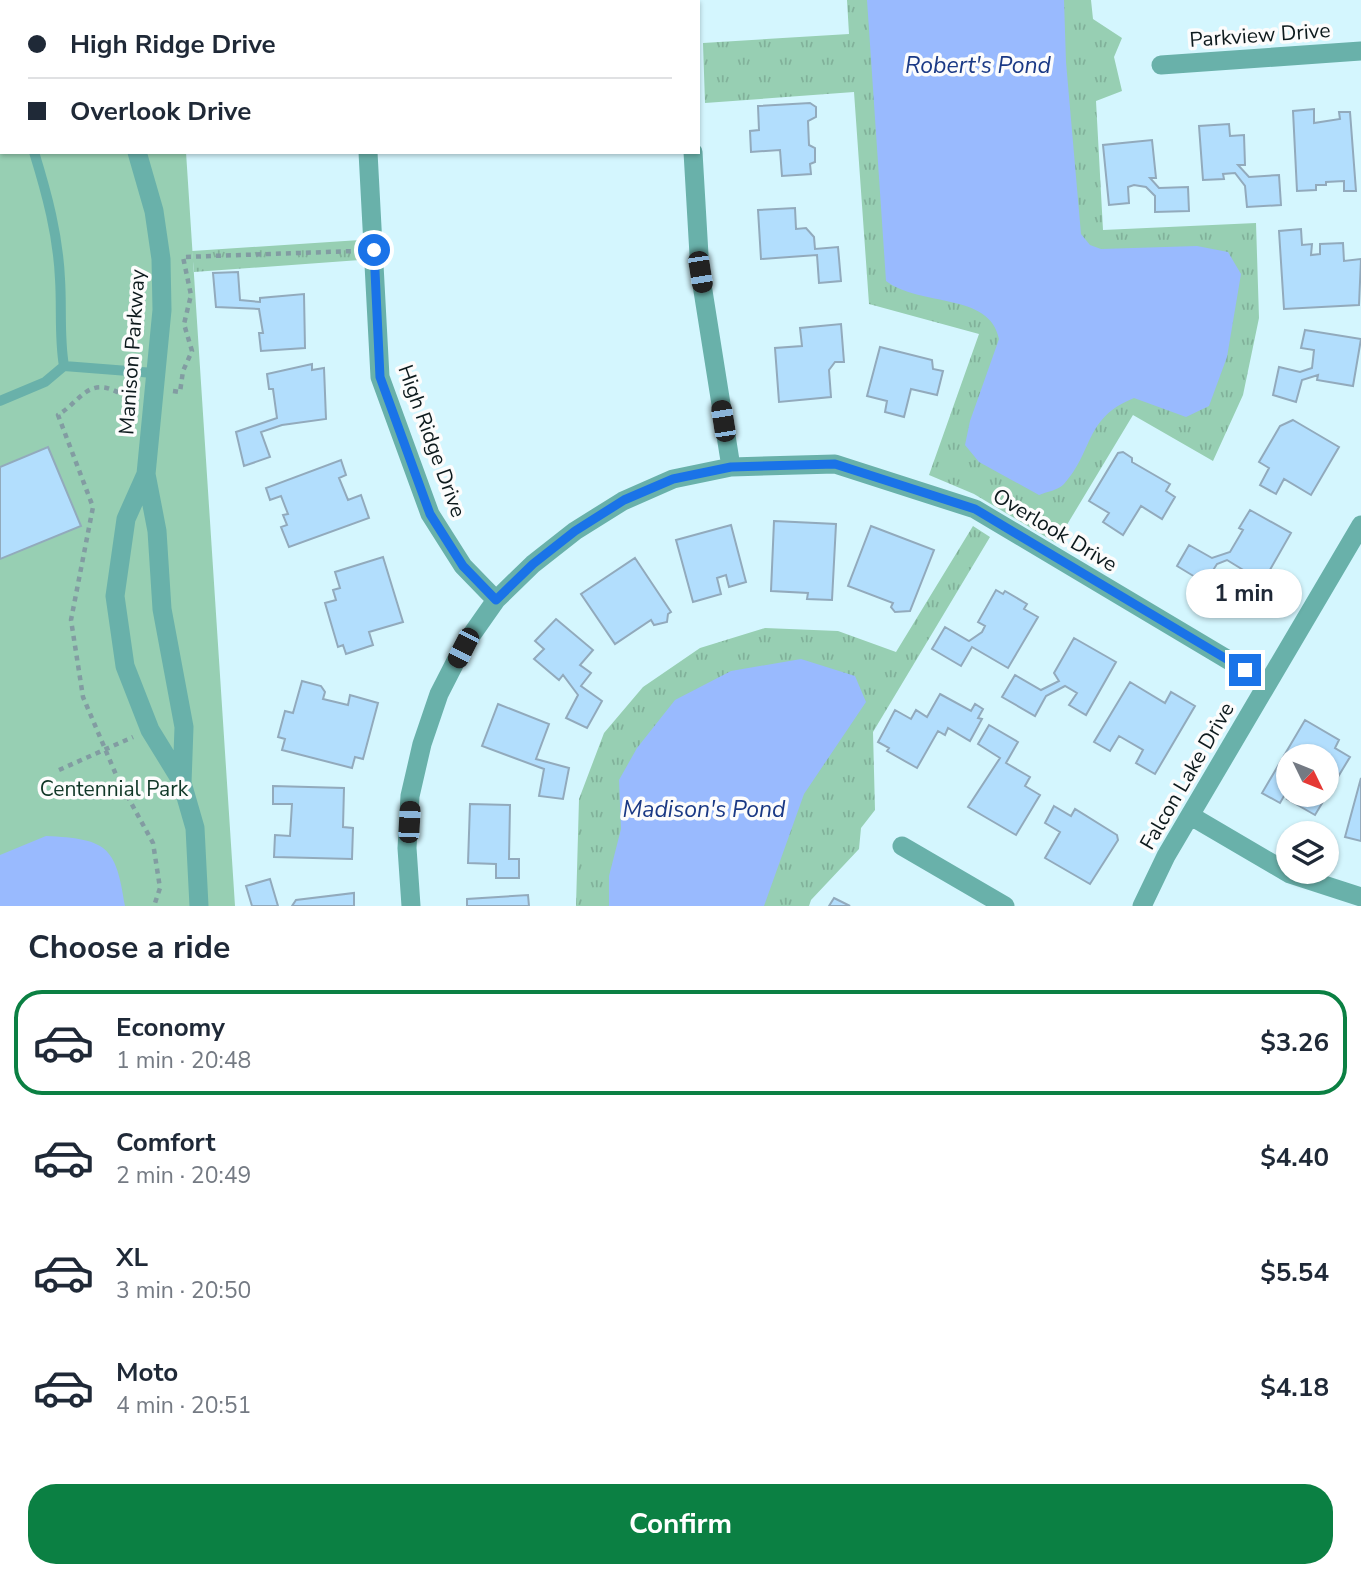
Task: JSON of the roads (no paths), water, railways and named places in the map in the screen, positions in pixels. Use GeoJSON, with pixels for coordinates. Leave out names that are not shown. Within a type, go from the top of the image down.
{"type":"FeatureCollection","features":[{"type":"Feature","properties":{"kind":"street","name":"Parkview Drive"},"geometry":{"type":"LineString","coordinates":[[1161,65],[1361,51]]}},
{"type":"Feature","properties":{"kind":"street","name":"Manison Parkway"},"geometry":{"type":"LineString","coordinates":[[138,154],[154,211],[161,259],[162,310],[146,474],[157,531],[162,609],[184,727],[183,783],[195,828],[199,906]]}},
{"type":"Feature","properties":{"kind":"street","name":"High Ridge Drive"},"geometry":{"type":"LineString","coordinates":[[368,154],[380,377],[430,514],[463,566],[496,600]]}},
{"type":"Feature","properties":{"kind":"street"},"geometry":{"type":"LineString","coordinates":[[693,154],[700,272],[731,467]]}},
{"type":"Feature","properties":{"kind":"street","name":"Overlook Drive"},"geometry":{"type":"LineString","coordinates":[[411,906],[407,848],[410,809],[422,744],[439,694],[463,648],[496,600],[533,564],[575,531],[624,500],[673,479],[731,467],[835,464],[975,509],[1267,683]]}},
{"type":"Feature","properties":{"kind":"street","name":"Manison Parkway"},"geometry":{"type":"LineString","coordinates":[[146,474],[126,519],[116,596],[125,666],[150,730],[183,783]]}},
{"type":"Feature","properties":{"kind":"street","name":"Falcon Lake Drive"},"geometry":{"type":"LineString","coordinates":[[1142,906],[1166,856],[1361,525]]}},
{"type":"Feature","properties":{"kind":"street"},"geometry":{"type":"LineString","coordinates":[[1191,816],[1290,874],[1361,897]]}},
{"type":"Feature","properties":{"kind":"street"},"geometry":{"type":"LineString","coordinates":[[902,846],[1004,906]]}},
{"type":"Feature","properties":{"kind":"lane"},"geometry":{"type":"LineString","coordinates":[[34,154],[53,215],[60,276],[59,340],[64,366]]}},
{"type":"Feature","properties":{"kind":"lane"},"geometry":{"type":"LineString","coordinates":[[64,366],[154,381]]}},
{"type":"Feature","properties":{"kind":"lane"},"geometry":{"type":"LineString","coordinates":[[0,401],[46,382],[64,366]]}},
{"type":"Feature","properties":{"kind":"water","name":"Robert's Pond"},"geometry":{"type":"Polygon","coordinates":[[[867,0],[1064,0],[1066,62],[1081,234],[1090,245],[1101,249],[1197,246],[1228,252],[1241,274],[1227,357],[1209,406],[1186,417],[1134,398],[1118,406],[1098,425],[1074,472],[1064,484],[1039,495],[979,462],[965,445],[970,421],[999,339],[993,324],[982,314],[952,302],[900,289],[886,281],[867,0]]]}},
{"type":"Feature","properties":{"kind":"water","name":"Madison's Pond"},"geometry":{"type":"Polygon","coordinates":[[[801,659],[855,676],[866,702],[804,794],[764,906],[609,906],[609,876],[621,829],[619,780],[637,748],[675,700],[731,671],[801,659]]]}},
{"type":"Feature","properties":{"kind":"water"},"geometry":{"type":"Polygon","coordinates":[[[46,836],[82,840],[105,849],[117,870],[125,906],[0,906],[0,855],[46,836]]]}},
{"type":"Feature","properties":{"kind":"park label","name":"Centennial Park"},"geometry":{"type":"Point","coordinates":[114,789]}}]}
